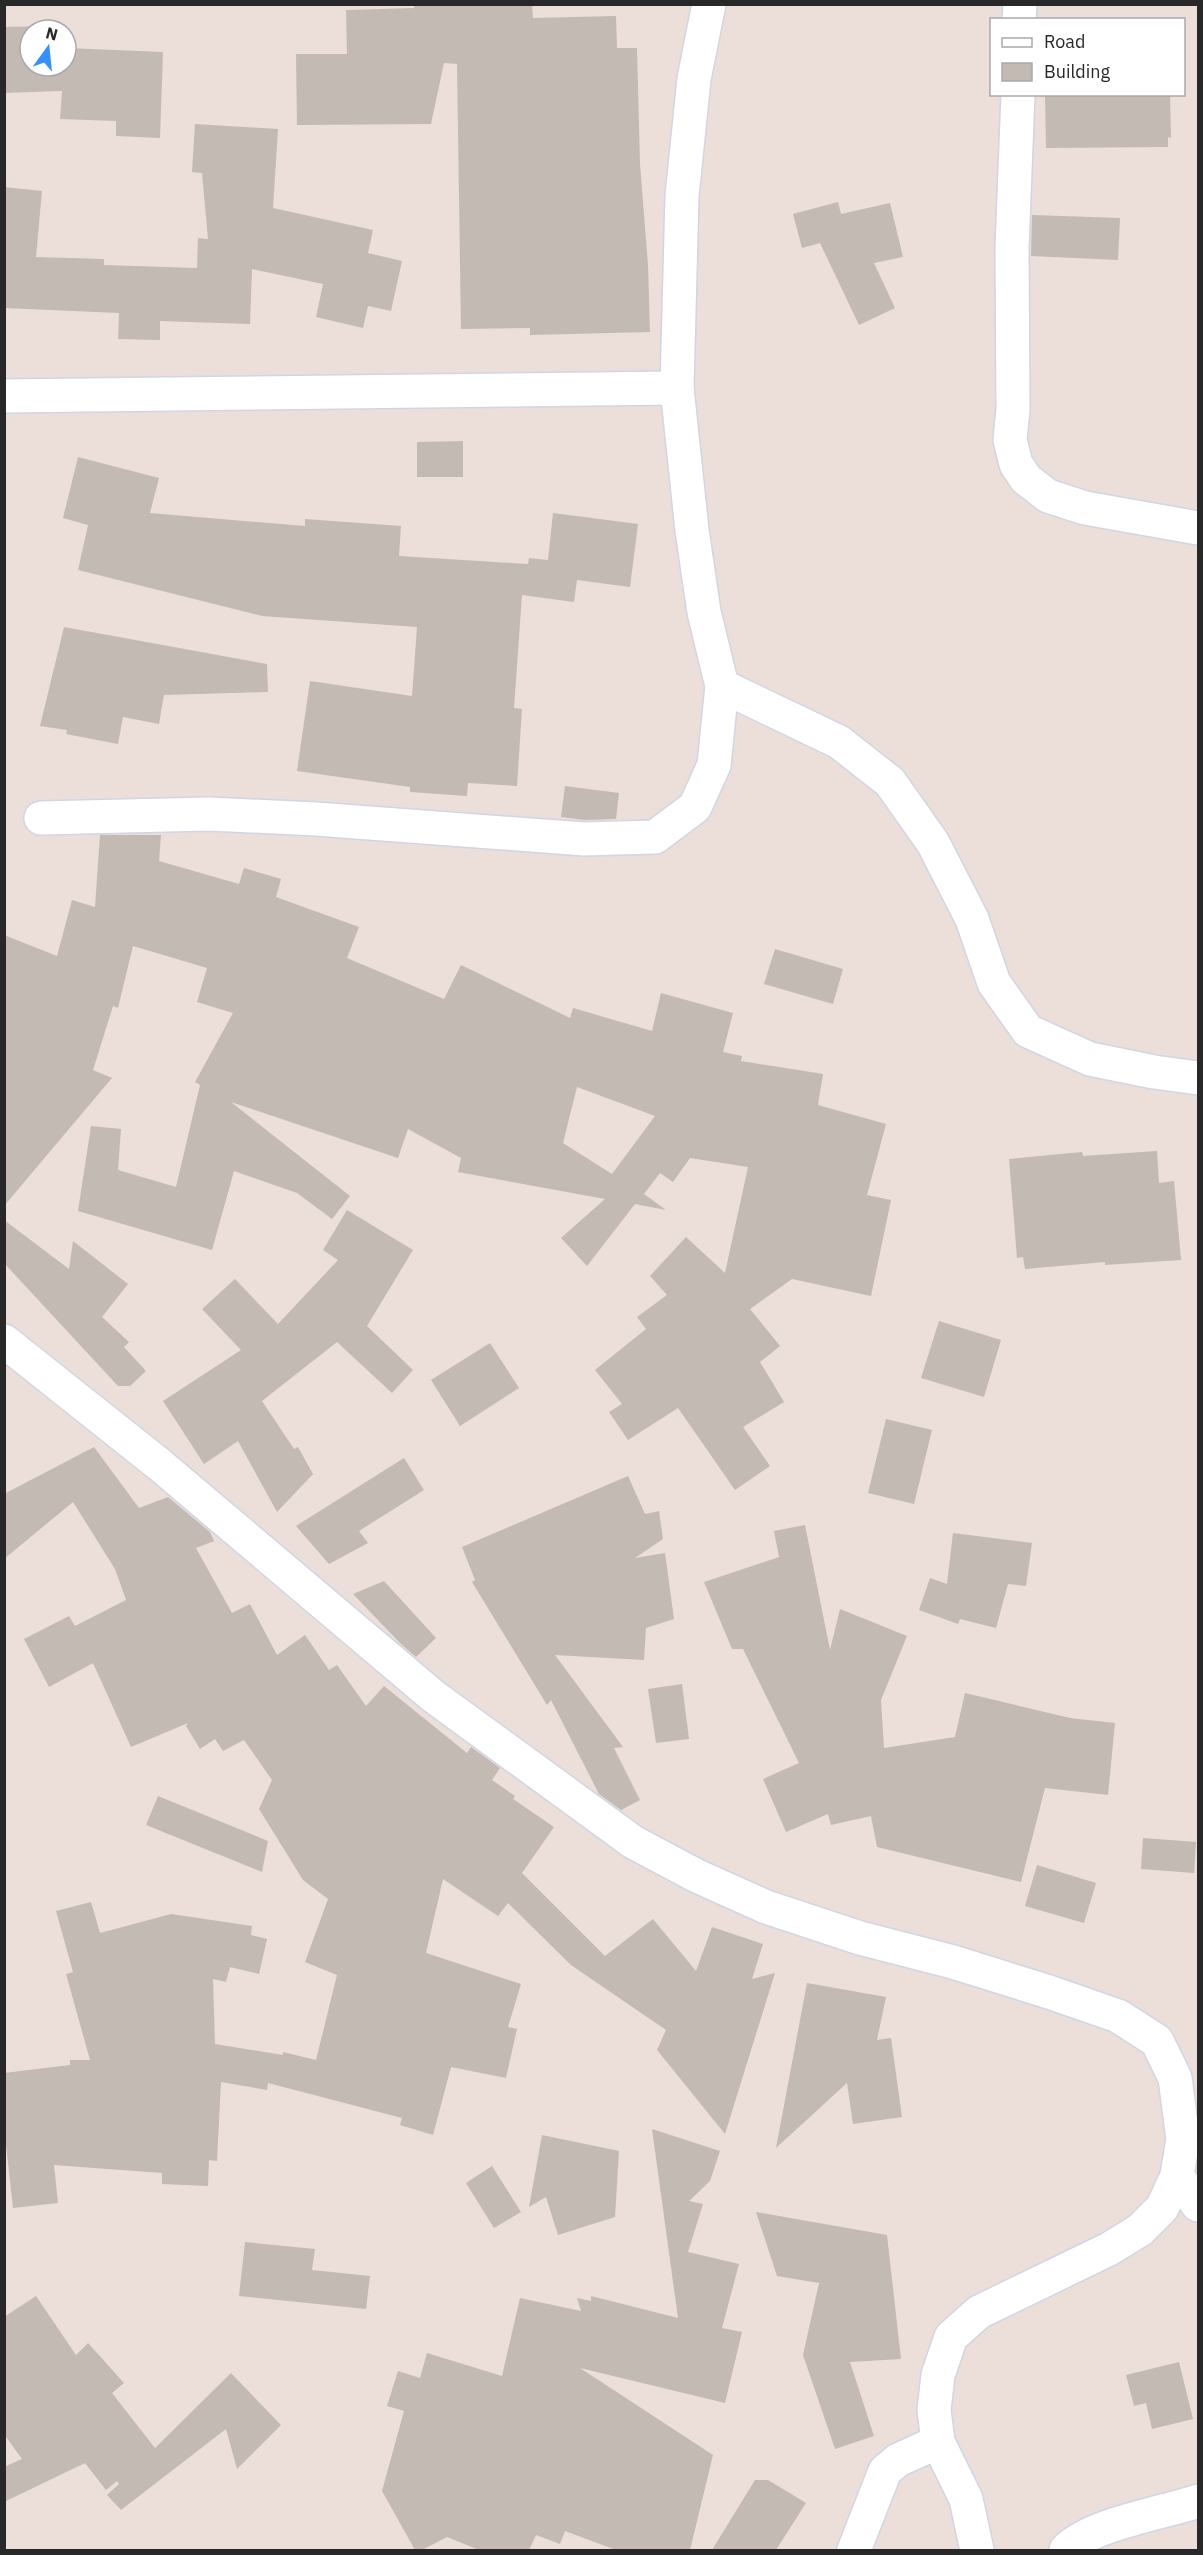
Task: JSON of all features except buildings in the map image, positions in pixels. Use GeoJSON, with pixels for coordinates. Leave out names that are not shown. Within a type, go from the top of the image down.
{"type":"FeatureCollection","features":[{"type":"Feature","properties":{"kind":"street"},"geometry":{"type":"LineString","coordinates":[[41,818],[209,814],[350,821],[584,839],[656,837],[695,807],[714,765],[722,686],[702,600],[677,388],[681,196],[694,79],[709,4]]}},
{"type":"Feature","properties":{"kind":"street"},"geometry":{"type":"LineString","coordinates":[[1018,96],[1011,248],[1013,410],[1010,440],[1016,464],[1026,479],[1048,496],[1085,508],[1198,528]]}},
{"type":"Feature","properties":{"kind":"street"},"geometry":{"type":"LineString","coordinates":[[4,396],[677,388]]}},
{"type":"Feature","properties":{"kind":"street"},"geometry":{"type":"LineString","coordinates":[[722,686],[839,742],[890,782],[933,843],[972,919],[994,983],[1028,1031],[1090,1059],[1198,1078]]}},
{"type":"Feature","properties":{"kind":"street"},"geometry":{"type":"LineString","coordinates":[[4,1341],[160,1466],[433,1696],[633,1842],[697,1876],[766,1907],[860,1938],[953,1962],[1049,1992],[1118,2016],[1157,2041],[1175,2078],[1183,2139],[1177,2176],[1162,2208],[1140,2229],[1109,2248],[979,2312],[951,2337],[938,2375],[934,2410],[938,2442],[966,2499],[977,2550]]}},
{"type":"Feature","properties":{"kind":"street"},"geometry":{"type":"LineString","coordinates":[[1177,2176],[1198,2205]]}},
{"type":"Feature","properties":{"kind":"street"},"geometry":{"type":"LineString","coordinates":[[854,2550],[885,2471],[898,2460],[938,2442]]}},
{"type":"Feature","properties":{"kind":"street"},"geometry":{"type":"LineString","coordinates":[[1066,2550],[1087,2536],[1117,2524],[1198,2501]]}}]}
